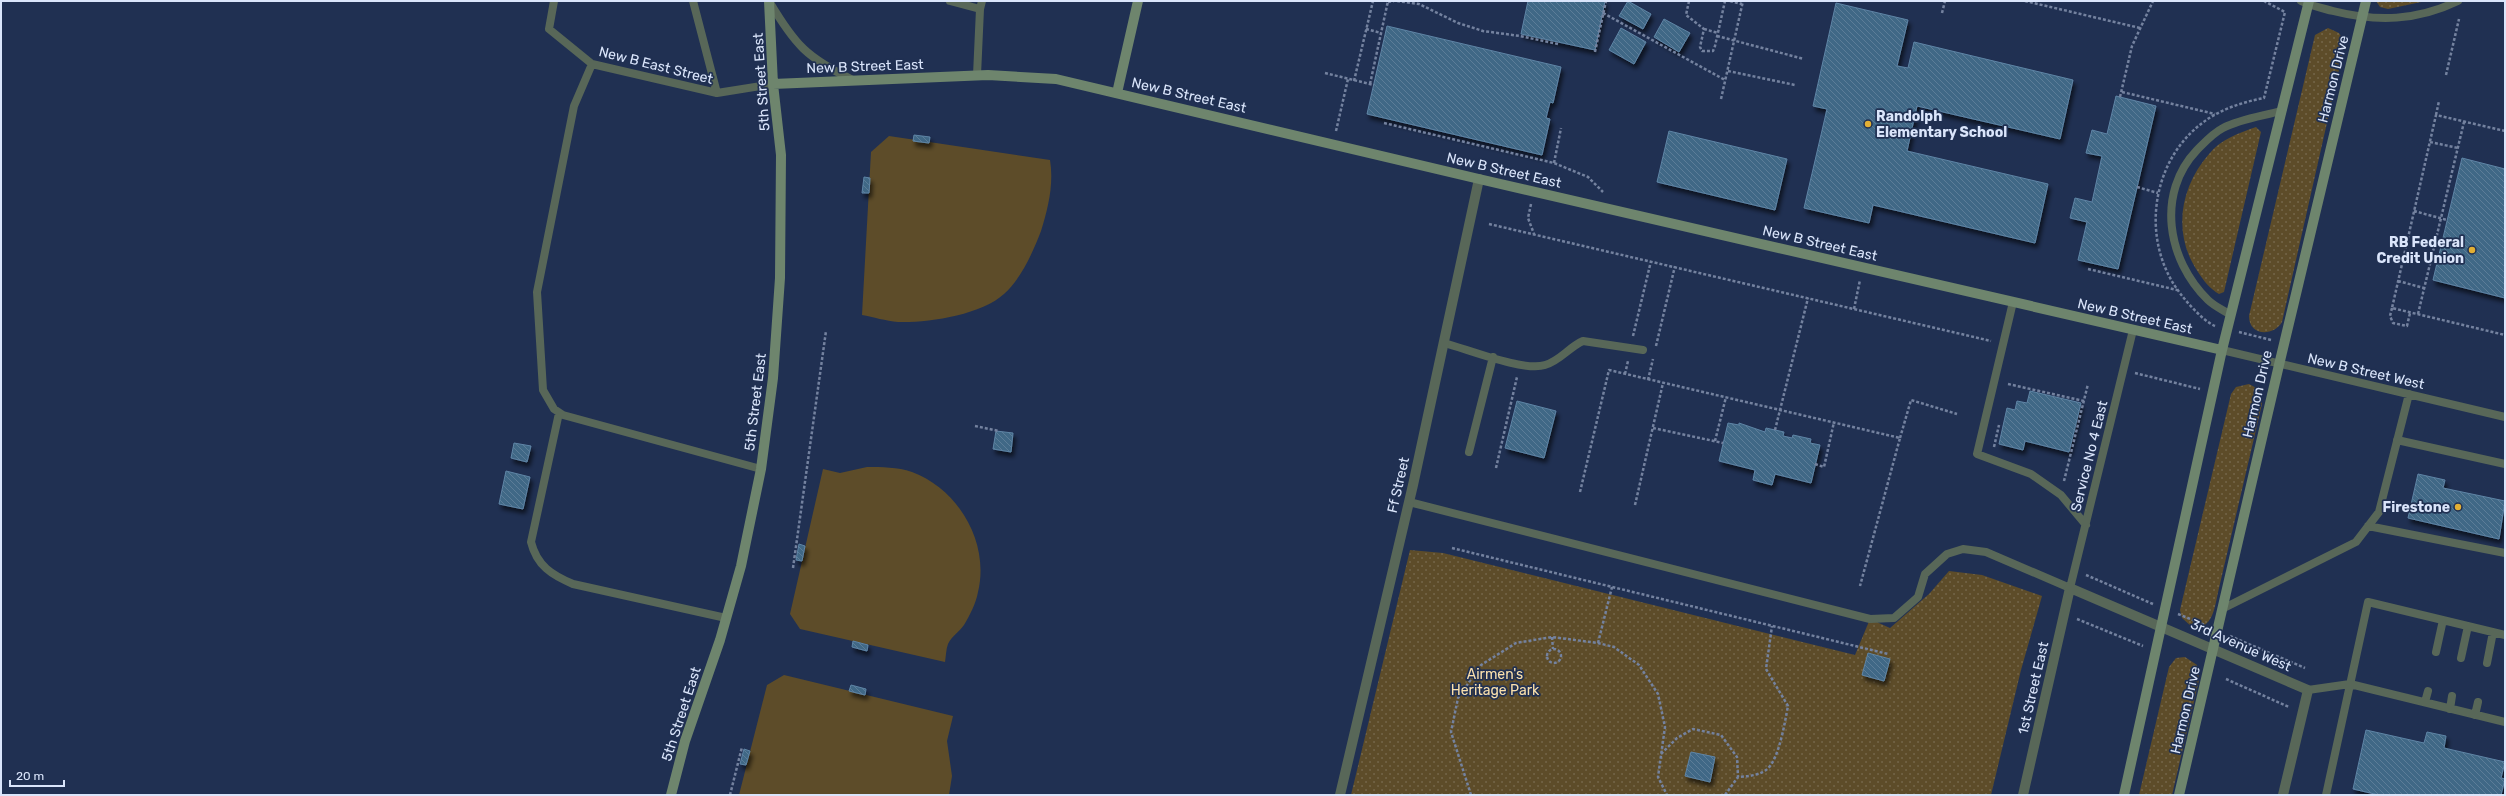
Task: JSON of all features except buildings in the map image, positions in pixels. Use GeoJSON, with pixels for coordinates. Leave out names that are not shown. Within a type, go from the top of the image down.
{"type":"FeatureCollection","features":[{"type":"Feature","properties":{"kind":"street","name":"5th Street East"},"geometry":{"type":"LineString","coordinates":[[671,795],[685,741],[726,618],[741,566],[760,469],[773,378],[780,278],[781,155],[773,84],[769,1]]}},
{"type":"Feature","properties":{"kind":"street"},"geometry":{"type":"LineString","coordinates":[[1117,93],[1138,1]]}},
{"type":"Feature","properties":{"kind":"street","name":"Harmon Drive"},"geometry":{"type":"LineString","coordinates":[[2179,795],[2278,365],[2366,1]]}},
{"type":"Feature","properties":{"kind":"street"},"geometry":{"type":"LineString","coordinates":[[2124,795],[2222,350],[2281,111],[2306,2]]}},
{"type":"Feature","properties":{"kind":"street","name":"New B Street East"},"geometry":{"type":"LineString","coordinates":[[773,84],[977,75],[1056,79],[1534,192],[2222,350]]}},
{"type":"Feature","properties":{"kind":"street","name":"Ff Street"},"geometry":{"type":"LineString","coordinates":[[1340,795],[1409,502],[1479,179]]}},
{"type":"Feature","properties":{"kind":"street","name":"1st Street East"},"geometry":{"type":"LineString","coordinates":[[2023,795],[2070,588]]}},
{"type":"Feature","properties":{"kind":"street","name":"3rd Avenue West"},"geometry":{"type":"LineString","coordinates":[[2070,588],[2308,690]]}},
{"type":"Feature","properties":{"kind":"street"},"geometry":{"type":"LineString","coordinates":[[2284,795],[2308,690]]}},
{"type":"Feature","properties":{"kind":"lane","name":"New B East Street"},"geometry":{"type":"LineString","coordinates":[[554,1],[549,29],[592,64],[717,93],[773,84]]}},
{"type":"Feature","properties":{"kind":"lane"},"geometry":{"type":"LineString","coordinates":[[693,1],[717,93]]}},
{"type":"Feature","properties":{"kind":"lane"},"geometry":{"type":"LineString","coordinates":[[769,1],[785,28],[803,50],[820,64],[853,81]]}},
{"type":"Feature","properties":{"kind":"lane"},"geometry":{"type":"LineString","coordinates":[[950,1],[981,5],[977,75]]}},
{"type":"Feature","properties":{"kind":"lane"},"geometry":{"type":"LineString","coordinates":[[2306,2],[2362,18],[2397,18],[2431,12],[2458,1]]}},
{"type":"Feature","properties":{"kind":"lane"},"geometry":{"type":"LineString","coordinates":[[592,64],[574,106],[537,292],[544,390],[548,401],[559,413],[760,469]]}},
{"type":"Feature","properties":{"kind":"lane"},"geometry":{"type":"LineString","coordinates":[[2231,315],[2208,301],[2187,274],[2178,254],[2172,234],[2170,208],[2176,182],[2189,159],[2223,128],[2281,111]]}},
{"type":"Feature","properties":{"kind":"lane"},"geometry":{"type":"LineString","coordinates":[[2013,302],[1977,454],[2031,474],[2061,495],[2086,525]]}},
{"type":"Feature","properties":{"kind":"lane","name":"Service No 4 East"},"geometry":{"type":"LineString","coordinates":[[2070,588],[2133,330]]}},
{"type":"Feature","properties":{"kind":"lane"},"geometry":{"type":"LineString","coordinates":[[1444,343],[1520,365],[1544,366],[1555,361],[1575,344],[1583,341],[1643,350]]}},
{"type":"Feature","properties":{"kind":"lane","name":"New B Street West"},"geometry":{"type":"LineString","coordinates":[[2222,350],[2278,365],[2505,417]]}},
{"type":"Feature","properties":{"kind":"lane"},"geometry":{"type":"LineString","coordinates":[[1469,452],[1493,357]]}},
{"type":"Feature","properties":{"kind":"lane"},"geometry":{"type":"LineString","coordinates":[[2222,609],[2356,542],[2379,512],[2409,394]]}},
{"type":"Feature","properties":{"kind":"lane"},"geometry":{"type":"LineString","coordinates":[[559,413],[531,542],[534,554],[544,568],[555,576],[573,584],[726,618]]}},
{"type":"Feature","properties":{"kind":"lane"},"geometry":{"type":"LineString","coordinates":[[2397,440],[2505,464]]}},
{"type":"Feature","properties":{"kind":"lane"},"geometry":{"type":"LineString","coordinates":[[1409,502],[1870,619],[1894,618],[1918,597],[1925,574],[1947,554],[1963,549],[1986,552],[2070,588]]}},
{"type":"Feature","properties":{"kind":"lane"},"geometry":{"type":"LineString","coordinates":[[2368,526],[2505,553]]}},
{"type":"Feature","properties":{"kind":"lane"},"geometry":{"type":"LineString","coordinates":[[2326,795],[2368,602],[2505,635]]}},
{"type":"Feature","properties":{"kind":"lane"},"geometry":{"type":"LineString","coordinates":[[2436,652],[2443,620]]}},
{"type":"Feature","properties":{"kind":"lane"},"geometry":{"type":"LineString","coordinates":[[2461,658],[2468,626]]}},
{"type":"Feature","properties":{"kind":"lane"},"geometry":{"type":"LineString","coordinates":[[2487,664],[2493,632]]}},
{"type":"Feature","properties":{"kind":"lane"},"geometry":{"type":"LineString","coordinates":[[2308,690],[2350,684],[2505,722]]}},
{"type":"Feature","properties":{"kind":"lane"},"geometry":{"type":"LineString","coordinates":[[2425,702],[2428,691]]}},
{"type":"Feature","properties":{"kind":"lane"},"geometry":{"type":"LineString","coordinates":[[2450,709],[2452,696]]}},
{"type":"Feature","properties":{"kind":"lane"},"geometry":{"type":"LineString","coordinates":[[2475,715],[2478,702]]}},
{"type":"Feature","properties":{"kind":"path"},"geometry":{"type":"LineString","coordinates":[[1354,80],[1373,1]]}},
{"type":"Feature","properties":{"kind":"path"},"geometry":{"type":"LineString","coordinates":[[1370,84],[1388,2],[1395,1],[1419,4],[1458,23],[1483,31],[1520,36],[1558,44]]}},
{"type":"Feature","properties":{"kind":"path"},"geometry":{"type":"LineString","coordinates":[[1595,52],[1606,1]]}},
{"type":"Feature","properties":{"kind":"path"},"geometry":{"type":"LineString","coordinates":[[1689,1],[1686,15],[1704,29],[1734,40],[1804,59]]}},
{"type":"Feature","properties":{"kind":"path"},"geometry":{"type":"LineString","coordinates":[[1704,29],[1700,47],[1702,50],[1712,51],[1718,34],[1725,1]]}},
{"type":"Feature","properties":{"kind":"path"},"geometry":{"type":"LineString","coordinates":[[1721,99],[1743,3],[1730,1]]}},
{"type":"Feature","properties":{"kind":"path"},"geometry":{"type":"LineString","coordinates":[[1942,13],[1945,1]]}},
{"type":"Feature","properties":{"kind":"path"},"geometry":{"type":"LineString","coordinates":[[2025,1],[2140,28]]}},
{"type":"Feature","properties":{"kind":"path"},"geometry":{"type":"LineString","coordinates":[[2120,97],[2132,46],[2152,1]]}},
{"type":"Feature","properties":{"kind":"path"},"geometry":{"type":"LineString","coordinates":[[2264,1],[2285,12],[2264,98],[2239,104],[2215,114],[2191,133],[2180,146],[2166,168],[2158,193],[2155,217],[2158,242],[2168,274],[2178,290],[2213,326],[2284,343]]}},
{"type":"Feature","properties":{"kind":"path"},"geometry":{"type":"LineString","coordinates":[[1604,13],[1726,80]]}},
{"type":"Feature","properties":{"kind":"path"},"geometry":{"type":"LineString","coordinates":[[2446,74],[2459,19]]}},
{"type":"Feature","properties":{"kind":"path"},"geometry":{"type":"LineString","coordinates":[[1366,29],[1381,33]]}},
{"type":"Feature","properties":{"kind":"path"},"geometry":{"type":"LineString","coordinates":[[1728,71],[1795,85]]}},
{"type":"Feature","properties":{"kind":"path"},"geometry":{"type":"LineString","coordinates":[[1325,73],[1374,85]]}},
{"type":"Feature","properties":{"kind":"path"},"geometry":{"type":"LineString","coordinates":[[1332,144],[1348,79]]}},
{"type":"Feature","properties":{"kind":"path"},"geometry":{"type":"LineString","coordinates":[[2122,92],[2215,114]]}},
{"type":"Feature","properties":{"kind":"path"},"geometry":{"type":"LineString","coordinates":[[2410,312],[2407,326],[2393,323],[2390,316],[2439,101]]}},
{"type":"Feature","properties":{"kind":"path"},"geometry":{"type":"LineString","coordinates":[[2436,115],[2505,131]]}},
{"type":"Feature","properties":{"kind":"path"},"geometry":{"type":"LineString","coordinates":[[2418,314],[2464,122]]}},
{"type":"Feature","properties":{"kind":"path"},"geometry":{"type":"LineString","coordinates":[[1384,123],[1554,163],[1588,177],[1606,194]]}},
{"type":"Feature","properties":{"kind":"path"},"geometry":{"type":"LineString","coordinates":[[1554,163],[1561,128]]}},
{"type":"Feature","properties":{"kind":"path"},"geometry":{"type":"LineString","coordinates":[[2430,142],[2458,148]]}},
{"type":"Feature","properties":{"kind":"path"},"geometry":{"type":"LineString","coordinates":[[2137,187],[2158,193]]}},
{"type":"Feature","properties":{"kind":"path"},"geometry":{"type":"LineString","coordinates":[[1534,192],[1528,218],[1534,234]]}},
{"type":"Feature","properties":{"kind":"path"},"geometry":{"type":"LineString","coordinates":[[2414,211],[2447,220]]}},
{"type":"Feature","properties":{"kind":"path"},"geometry":{"type":"LineString","coordinates":[[1489,224],[1675,266],[2003,344]]}},
{"type":"Feature","properties":{"kind":"path"},"geometry":{"type":"LineString","coordinates":[[1625,374],[1651,261]]}},
{"type":"Feature","properties":{"kind":"path"},"geometry":{"type":"LineString","coordinates":[[1655,349],[1675,266]]}},
{"type":"Feature","properties":{"kind":"path"},"geometry":{"type":"LineString","coordinates":[[1854,309],[1863,268]]}},
{"type":"Feature","properties":{"kind":"path"},"geometry":{"type":"LineString","coordinates":[[2088,269],[2178,290]]}},
{"type":"Feature","properties":{"kind":"path"},"geometry":{"type":"LineString","coordinates":[[2398,281],[2424,288]]}},
{"type":"Feature","properties":{"kind":"path"},"geometry":{"type":"LineString","coordinates":[[1775,430],[1808,298]]}},
{"type":"Feature","properties":{"kind":"path"},"geometry":{"type":"LineString","coordinates":[[2392,308],[2505,335]]}},
{"type":"Feature","properties":{"kind":"path"},"geometry":{"type":"LineString","coordinates":[[793,568],[826,331]]}},
{"type":"Feature","properties":{"kind":"path"},"geometry":{"type":"LineString","coordinates":[[1648,380],[1653,357]]}},
{"type":"Feature","properties":{"kind":"path"},"geometry":{"type":"LineString","coordinates":[[1496,468],[1520,365]]}},
{"type":"Feature","properties":{"kind":"path"},"geometry":{"type":"LineString","coordinates":[[1580,492],[1608,370],[1900,438]]}},
{"type":"Feature","properties":{"kind":"path"},"geometry":{"type":"LineString","coordinates":[[2123,370],[2204,390]]}},
{"type":"Feature","properties":{"kind":"path"},"geometry":{"type":"LineString","coordinates":[[1635,506],[1664,383]]}},
{"type":"Feature","properties":{"kind":"path"},"geometry":{"type":"LineString","coordinates":[[2008,384],[2084,401]]}},
{"type":"Feature","properties":{"kind":"path"},"geometry":{"type":"LineString","coordinates":[[2061,495],[2088,384]]}},
{"type":"Feature","properties":{"kind":"path"},"geometry":{"type":"LineString","coordinates":[[1715,441],[1726,397]]}},
{"type":"Feature","properties":{"kind":"path"},"geometry":{"type":"LineString","coordinates":[[1860,586],[1911,400],[1957,414]]}},
{"type":"Feature","properties":{"kind":"path"},"geometry":{"type":"LineString","coordinates":[[1815,464],[1824,467],[1834,422]]}},
{"type":"Feature","properties":{"kind":"path"},"geometry":{"type":"LineString","coordinates":[[975,426],[999,431]]}},
{"type":"Feature","properties":{"kind":"path"},"geometry":{"type":"LineString","coordinates":[[1653,428],[1723,443]]}},
{"type":"Feature","properties":{"kind":"path"},"geometry":{"type":"LineString","coordinates":[[1452,548],[1888,654]]}},
{"type":"Feature","properties":{"kind":"path"},"geometry":{"type":"LineString","coordinates":[[2074,571],[2305,668]]}},
{"type":"Feature","properties":{"kind":"path"},"geometry":{"type":"LineString","coordinates":[[1598,643],[1612,587]]}},
{"type":"Feature","properties":{"kind":"path"},"geometry":{"type":"LineString","coordinates":[[2065,611],[2079,619],[2145,647]]}},
{"type":"Feature","properties":{"kind":"path"},"geometry":{"type":"LineString","coordinates":[[1738,777],[1753,776],[1767,770],[1778,749],[1788,706],[1766,669],[1772,626]]}},
{"type":"Feature","properties":{"kind":"path"},"geometry":{"type":"LineString","coordinates":[[1552,637],[1552,649],[1547,656],[1550,662],[1555,663],[1559,660],[1560,655],[1558,651],[1552,649]]}},
{"type":"Feature","properties":{"kind":"path"},"geometry":{"type":"LineString","coordinates":[[1471,795],[1451,732],[1458,698],[1480,666],[1516,643],[1552,637],[1598,643],[1614,647],[1639,665],[1658,694],[1665,727],[1658,777],[1667,795]]}},
{"type":"Feature","properties":{"kind":"path"},"geometry":{"type":"LineString","coordinates":[[2226,679],[2302,713]]}},
{"type":"Feature","properties":{"kind":"path"},"geometry":{"type":"LineString","coordinates":[[1661,754],[1677,738],[1693,729],[1721,735],[1736,757],[1738,777],[1725,795]]}},
{"type":"Feature","properties":{"kind":"path"},"geometry":{"type":"LineString","coordinates":[[730,795],[742,748]]}},
{"type":"Feature","properties":{"kind":"green space"},"geometry":{"type":"Polygon","coordinates":[[[2376,1],[2426,1],[2388,9],[2380,7],[2376,1]]]}},
{"type":"Feature","properties":{"kind":"green space"},"geometry":{"type":"Polygon","coordinates":[[[2328,28],[2339,33],[2345,43],[2282,322],[2278,327],[2268,332],[2257,331],[2250,323],[2249,316],[2315,35],[2328,28]]]}},
{"type":"Feature","properties":{"kind":"green space"},"geometry":{"type":"Polygon","coordinates":[[[2256,127],[2261,132],[2224,292],[2219,294],[2204,281],[2190,257],[2182,227],[2186,196],[2191,181],[2199,167],[2219,144],[2231,137],[2256,127]]]}},
{"type":"Feature","properties":{"kind":"green space"},"geometry":{"type":"Polygon","coordinates":[[[889,136],[1050,160],[1050,196],[1044,223],[1038,239],[1026,265],[1016,281],[1004,294],[994,301],[982,307],[954,316],[924,321],[898,322],[862,315],[871,152],[889,136]]]}},
{"type":"Feature","properties":{"kind":"green space"},"geometry":{"type":"Polygon","coordinates":[[[2249,384],[2260,390],[2262,404],[2216,601],[2209,621],[2205,625],[2192,627],[2182,618],[2180,610],[2231,394],[2236,387],[2249,384]]]}},
{"type":"Feature","properties":{"kind":"green space"},"geometry":{"type":"Polygon","coordinates":[[[867,467],[901,469],[912,472],[929,480],[956,504],[967,520],[975,537],[979,555],[980,573],[978,592],[964,625],[948,644],[945,662],[800,629],[790,614],[823,469],[840,473],[867,467]]]}},
{"type":"Feature","properties":{"kind":"green space","name":"Airmen's Heritage Park"},"geometry":{"type":"Polygon","coordinates":[[[1410,550],[1443,553],[1855,655],[1870,619],[1890,628],[1929,594],[1949,571],[1982,575],[2042,596],[2021,670],[1991,795],[1351,795],[1410,550]]]}},
{"type":"Feature","properties":{"kind":"green space"},"geometry":{"type":"Polygon","coordinates":[[[2185,657],[2197,665],[2199,680],[2172,795],[2139,795],[2169,667],[2176,658],[2185,657]]]}},
{"type":"Feature","properties":{"kind":"green space"},"geometry":{"type":"Polygon","coordinates":[[[784,675],[953,716],[947,741],[952,776],[949,795],[739,795],[767,685],[784,675]]]}},
{"type":"Feature","properties":{"kind":"place","name":"Randolph Elementary School"},"geometry":{"type":"Point","coordinates":[1868,124]}},
{"type":"Feature","properties":{"kind":"place","name":"RB Federal Credit Union"},"geometry":{"type":"Point","coordinates":[2472,250]}},
{"type":"Feature","properties":{"kind":"place","name":"Firestone"},"geometry":{"type":"Point","coordinates":[2458,507]}}]}
